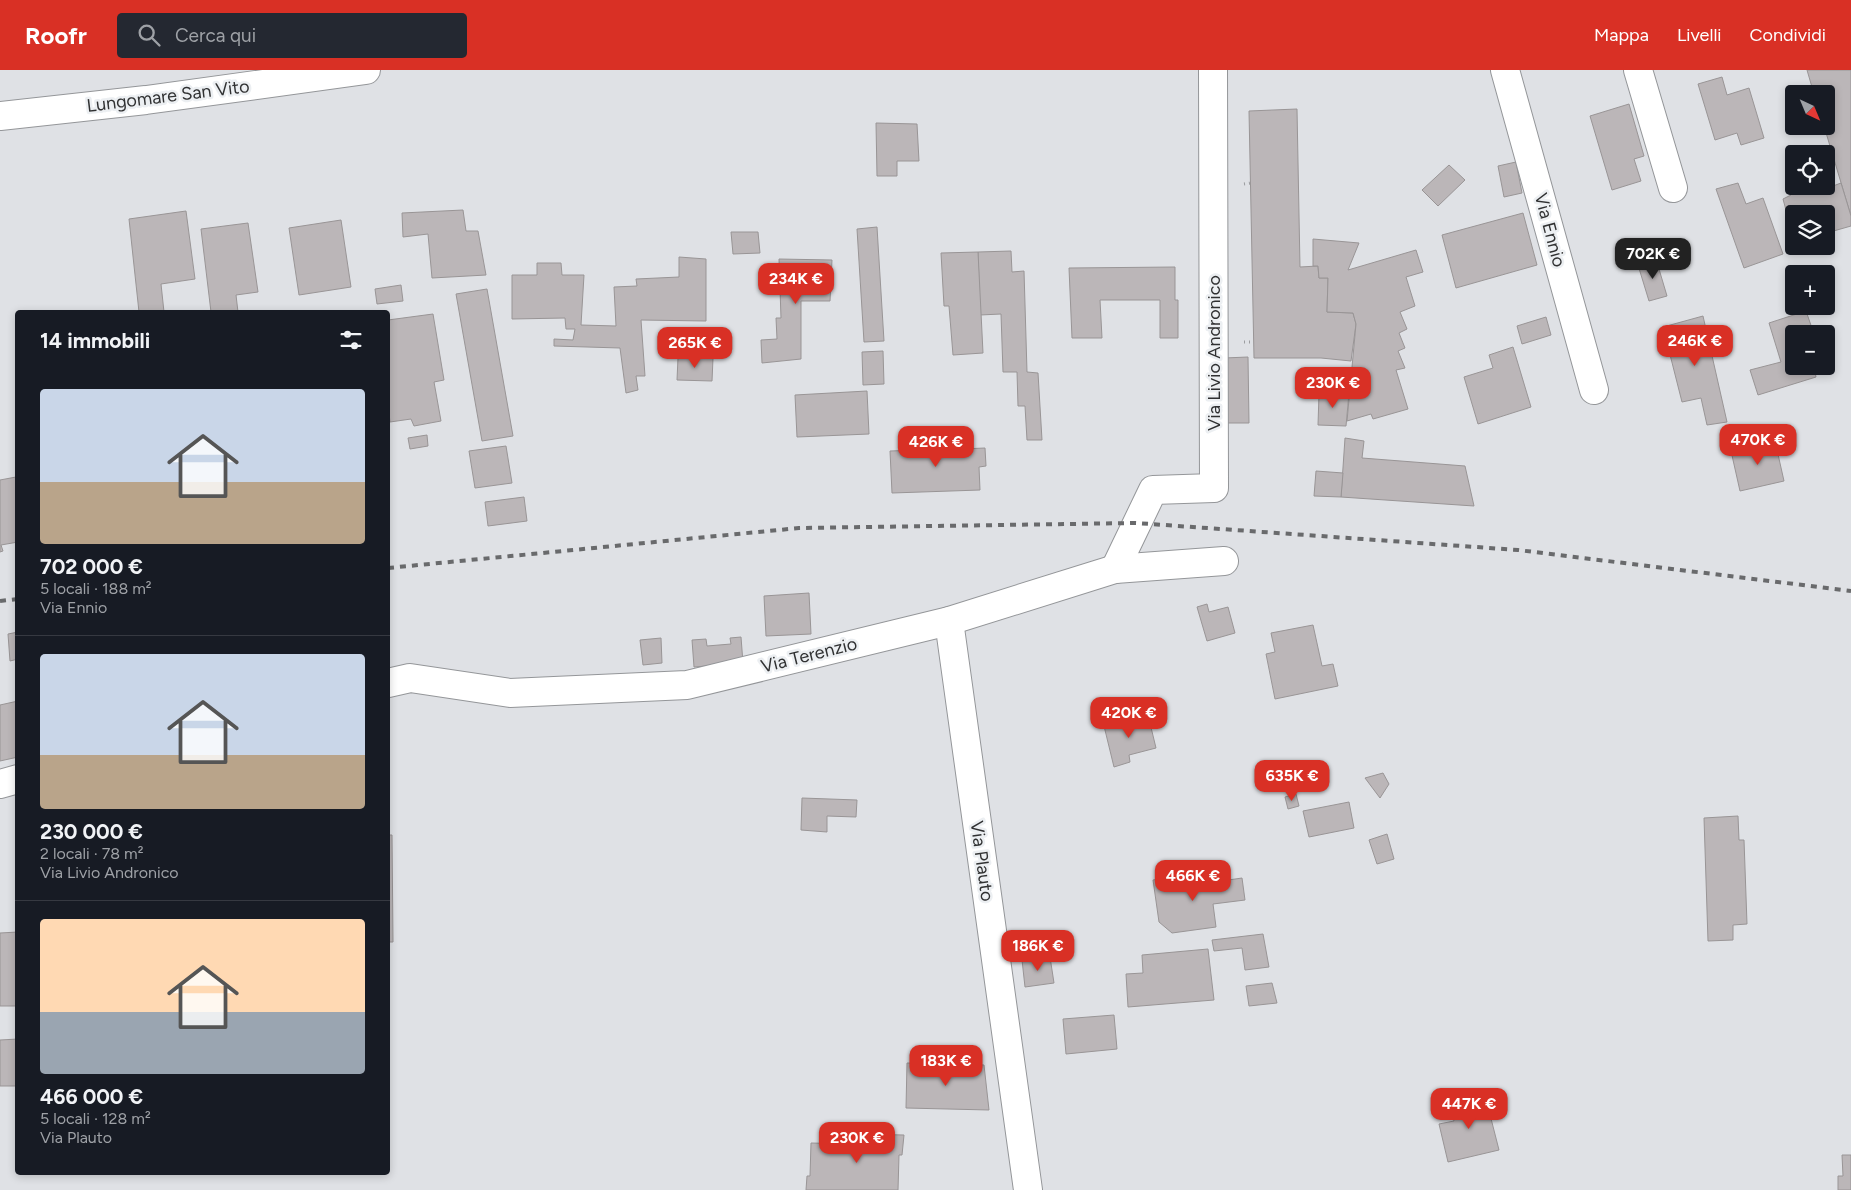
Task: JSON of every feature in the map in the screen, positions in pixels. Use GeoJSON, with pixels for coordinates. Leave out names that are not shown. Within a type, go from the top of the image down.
{"type":"FeatureCollection","features":[{"type":"Feature","properties":{"kind":"street","name":"Lungomare San Vito"},"geometry":{"type":"LineString","coordinates":[[0,116],[146,100],[366,70]]}},
{"type":"Feature","properties":{"kind":"street","name":"Via Livio Andronico"},"geometry":{"type":"LineString","coordinates":[[1115,569],[1152,490],[1214,488],[1213,70]]}},
{"type":"Feature","properties":{"kind":"street","name":"Via Ennio"},"geometry":{"type":"LineString","coordinates":[[1506,70],[1594,390]]}},
{"type":"Feature","properties":{"kind":"street"},"geometry":{"type":"LineString","coordinates":[[1638,70],[1673,188]]}},
{"type":"Feature","properties":{"kind":"street","name":"Via Terenzio"},"geometry":{"type":"LineString","coordinates":[[390,683],[410,678],[510,693],[687,685],[949,621],[1115,569],[1224,561]]}},
{"type":"Feature","properties":{"kind":"street","name":"Via Plauto"},"geometry":{"type":"LineString","coordinates":[[949,621],[1028,1190]]}},
{"type":"Feature","properties":{"kind":"street"},"geometry":{"type":"LineString","coordinates":[[0,784],[15,780]]}},
{"type":"Feature","properties":{"kind":"building"},"geometry":{"type":"Polygon","coordinates":[[[1807,70],[1851,70],[1851,216],[1835,163],[1835,145],[1830,145],[1827,135],[1835,135],[1835,85],[1811,85],[1807,70]]]}},
{"type":"Feature","properties":{"kind":"building"},"geometry":{"type":"Polygon","coordinates":[[[1722,77],[1727,95],[1749,88],[1764,138],[1741,145],[1737,133],[1715,140],[1698,84],[1722,77]]]}},
{"type":"Feature","properties":{"kind":"building"},"geometry":{"type":"Polygon","coordinates":[[[1629,104],[1644,156],[1634,159],[1641,181],[1612,190],[1590,116],[1629,104]]]}},
{"type":"Feature","properties":{"kind":"building"},"geometry":{"type":"Polygon","coordinates":[[[1297,109],[1300,267],[1318,266],[1319,278],[1328,278],[1327,312],[1353,313],[1356,324],[1351,361],[1321,358],[1254,358],[1249,111],[1297,109]]]}},
{"type":"Feature","properties":{"kind":"building"},"geometry":{"type":"Polygon","coordinates":[[[876,123],[917,124],[919,161],[897,161],[897,176],[877,176],[876,123]]]}},
{"type":"Feature","properties":{"kind":"building"},"geometry":{"type":"Polygon","coordinates":[[[1516,162],[1522,193],[1504,197],[1498,166],[1516,162]]]}},
{"type":"Feature","properties":{"kind":"building"},"geometry":{"type":"Polygon","coordinates":[[[1449,165],[1465,180],[1438,206],[1422,190],[1449,165]]]}},
{"type":"Feature","properties":{"kind":"building"},"geometry":{"type":"Polygon","coordinates":[[[1738,183],[1746,204],[1763,198],[1783,254],[1744,268],[1716,189],[1738,183]]]}},
{"type":"Feature","properties":{"kind":"building"},"geometry":{"type":"Polygon","coordinates":[[[1841,183],[1851,216],[1851,226],[1835,231],[1835,205],[1785,206],[1783,199],[1791,195],[1835,195],[1835,185],[1841,183]]]}},
{"type":"Feature","properties":{"kind":"building"},"geometry":{"type":"Polygon","coordinates":[[[463,210],[466,231],[478,231],[486,275],[432,278],[428,234],[403,237],[402,213],[463,210]]]}},
{"type":"Feature","properties":{"kind":"building"},"geometry":{"type":"Polygon","coordinates":[[[186,211],[195,279],[161,284],[164,310],[139,310],[129,219],[186,211]]]}},
{"type":"Feature","properties":{"kind":"building"},"geometry":{"type":"Polygon","coordinates":[[[1523,213],[1537,265],[1456,288],[1442,235],[1523,213]]]}},
{"type":"Feature","properties":{"kind":"building"},"geometry":{"type":"Polygon","coordinates":[[[341,220],[351,287],[299,295],[289,228],[341,220]]]}},
{"type":"Feature","properties":{"kind":"building"},"geometry":{"type":"Polygon","coordinates":[[[248,223],[258,292],[236,295],[238,310],[211,310],[201,229],[248,223]]]}},
{"type":"Feature","properties":{"kind":"building"},"geometry":{"type":"Polygon","coordinates":[[[877,227],[884,341],[864,342],[857,229],[877,227]]]}},
{"type":"Feature","properties":{"kind":"building"},"geometry":{"type":"Polygon","coordinates":[[[731,232],[758,232],[760,253],[733,254],[731,232]]]}},
{"type":"Feature","properties":{"kind":"building"},"geometry":{"type":"Polygon","coordinates":[[[1313,239],[1359,243],[1348,270],[1416,250],[1423,272],[1406,277],[1415,306],[1400,312],[1407,329],[1399,333],[1405,348],[1398,351],[1405,368],[1396,370],[1408,409],[1373,419],[1371,414],[1347,421],[1356,324],[1353,313],[1327,312],[1328,278],[1319,278],[1318,266],[1313,266],[1313,239]]]}},
{"type":"Feature","properties":{"kind":"building"},"geometry":{"type":"Polygon","coordinates":[[[1011,251],[1012,272],[1024,271],[1027,372],[1038,373],[1042,440],[1027,440],[1025,406],[1018,406],[1017,372],[1003,372],[1001,314],[980,315],[978,252],[1011,251]]]}},
{"type":"Feature","properties":{"kind":"building"},"geometry":{"type":"Polygon","coordinates":[[[978,252],[983,353],[953,355],[949,306],[944,306],[941,253],[978,252]]]}},
{"type":"Feature","properties":{"kind":"building"},"geometry":{"type":"Polygon","coordinates":[[[679,257],[706,259],[706,321],[641,320],[645,376],[636,376],[638,390],[626,393],[620,348],[554,346],[554,339],[573,340],[575,329],[566,329],[565,318],[512,319],[512,275],[537,275],[537,263],[561,263],[562,275],[584,275],[581,325],[616,326],[614,287],[637,286],[636,279],[679,277],[679,257]]]}},
{"type":"Feature","properties":{"kind":"building"},"geometry":{"type":"Polygon","coordinates":[[[779,259],[832,260],[830,301],[801,301],[801,359],[762,363],[761,340],[777,339],[776,318],[781,318],[779,259]]]}},
{"type":"Feature","properties":{"kind":"building"},"geometry":{"type":"Polygon","coordinates":[[[1656,259],[1667,296],[1649,301],[1638,265],[1656,259]]]}},
{"type":"Feature","properties":{"kind":"building"},"geometry":{"type":"Polygon","coordinates":[[[1175,267],[1175,300],[1178,300],[1178,338],[1160,338],[1160,300],[1100,300],[1102,338],[1072,338],[1069,268],[1175,267]]]}},
{"type":"Feature","properties":{"kind":"building"},"geometry":{"type":"Polygon","coordinates":[[[401,285],[403,301],[377,304],[375,289],[401,285]]]}},
{"type":"Feature","properties":{"kind":"building"},"geometry":{"type":"Polygon","coordinates":[[[487,289],[513,436],[482,441],[456,294],[487,289]]]}},
{"type":"Feature","properties":{"kind":"building"},"geometry":{"type":"Polygon","coordinates":[[[433,314],[444,380],[434,382],[441,421],[414,426],[411,419],[390,422],[390,320],[433,314]]]}},
{"type":"Feature","properties":{"kind":"building"},"geometry":{"type":"Polygon","coordinates":[[[1794,315],[1807,315],[1811,325],[1785,325],[1785,375],[1816,375],[1816,377],[1758,395],[1750,370],[1781,362],[1769,323],[1794,315]]]}},
{"type":"Feature","properties":{"kind":"building"},"geometry":{"type":"Polygon","coordinates":[[[1703,316],[1727,422],[1707,425],[1701,398],[1682,402],[1663,327],[1703,316]]]}},
{"type":"Feature","properties":{"kind":"building"},"geometry":{"type":"Polygon","coordinates":[[[1546,317],[1551,335],[1522,344],[1517,326],[1546,317]]]}},
{"type":"Feature","properties":{"kind":"building"},"geometry":{"type":"Polygon","coordinates":[[[1513,347],[1531,407],[1478,424],[1464,377],[1493,368],[1489,355],[1513,347]]]}},
{"type":"Feature","properties":{"kind":"building"},"geometry":{"type":"Polygon","coordinates":[[[883,351],[884,384],[863,385],[862,352],[883,351]]]}},
{"type":"Feature","properties":{"kind":"building"},"geometry":{"type":"Polygon","coordinates":[[[1248,357],[1249,423],[1222,423],[1224,358],[1248,357]]]}},
{"type":"Feature","properties":{"kind":"building"},"geometry":{"type":"Polygon","coordinates":[[[678,358],[713,358],[712,381],[677,380],[678,358]]]}},
{"type":"Feature","properties":{"kind":"building"},"geometry":{"type":"Polygon","coordinates":[[[867,391],[869,434],[797,437],[795,395],[867,391]]]}},
{"type":"Feature","properties":{"kind":"building"},"geometry":{"type":"Polygon","coordinates":[[[1349,393],[1346,426],[1318,425],[1319,394],[1349,393]]]}},
{"type":"Feature","properties":{"kind":"building"},"geometry":{"type":"Polygon","coordinates":[[[937,431],[938,450],[985,448],[986,466],[979,467],[980,490],[892,493],[890,451],[919,450],[918,432],[937,431]]]}},
{"type":"Feature","properties":{"kind":"building"},"geometry":{"type":"Polygon","coordinates":[[[427,435],[428,446],[410,449],[408,438],[427,435]]]}},
{"type":"Feature","properties":{"kind":"building"},"geometry":{"type":"Polygon","coordinates":[[[1345,438],[1364,441],[1362,458],[1465,466],[1474,506],[1341,497],[1345,438]]]}},
{"type":"Feature","properties":{"kind":"building"},"geometry":{"type":"Polygon","coordinates":[[[1775,441],[1784,481],[1740,491],[1731,451],[1775,441]]]}},
{"type":"Feature","properties":{"kind":"building"},"geometry":{"type":"Polygon","coordinates":[[[506,446],[512,483],[475,488],[469,451],[506,446]]]}},
{"type":"Feature","properties":{"kind":"building"},"geometry":{"type":"Polygon","coordinates":[[[1316,471],[1343,473],[1341,497],[1314,496],[1316,471]]]}},
{"type":"Feature","properties":{"kind":"building"},"geometry":{"type":"Polygon","coordinates":[[[15,477],[15,543],[1,545],[3,551],[0,552],[0,480],[15,477]]]}},
{"type":"Feature","properties":{"kind":"building"},"geometry":{"type":"Polygon","coordinates":[[[524,497],[527,521],[488,526],[485,502],[524,497]]]}},
{"type":"Feature","properties":{"kind":"building"},"geometry":{"type":"Polygon","coordinates":[[[809,593],[811,634],[766,636],[764,596],[809,593]]]}},
{"type":"Feature","properties":{"kind":"building"},"geometry":{"type":"Polygon","coordinates":[[[1207,604],[1209,612],[1228,607],[1235,633],[1207,641],[1197,607],[1207,604]]]}},
{"type":"Feature","properties":{"kind":"building"},"geometry":{"type":"Polygon","coordinates":[[[1313,625],[1322,666],[1333,664],[1338,686],[1275,699],[1266,654],[1275,652],[1271,633],[1313,625]]]}},
{"type":"Feature","properties":{"kind":"building"},"geometry":{"type":"Polygon","coordinates":[[[15,633],[15,660],[10,661],[8,634],[15,633]]]}},
{"type":"Feature","properties":{"kind":"building"},"geometry":{"type":"Polygon","coordinates":[[[741,637],[743,663],[694,667],[692,640],[706,639],[707,646],[731,644],[730,638],[741,637]]]}},
{"type":"Feature","properties":{"kind":"building"},"geometry":{"type":"Polygon","coordinates":[[[661,638],[662,663],[643,665],[640,640],[661,638]]]}},
{"type":"Feature","properties":{"kind":"building"},"geometry":{"type":"Polygon","coordinates":[[[15,702],[15,758],[0,761],[0,705],[15,702]]]}},
{"type":"Feature","properties":{"kind":"building"},"geometry":{"type":"Polygon","coordinates":[[[1148,715],[1156,748],[1129,755],[1130,762],[1114,767],[1104,726],[1148,715]]]}},
{"type":"Feature","properties":{"kind":"building"},"geometry":{"type":"Polygon","coordinates":[[[1383,773],[1389,784],[1380,798],[1365,778],[1383,773]]]}},
{"type":"Feature","properties":{"kind":"building"},"geometry":{"type":"Polygon","coordinates":[[[1296,794],[1299,806],[1288,809],[1285,797],[1296,794]]]}},
{"type":"Feature","properties":{"kind":"building"},"geometry":{"type":"Polygon","coordinates":[[[802,798],[857,800],[856,817],[827,816],[827,832],[801,830],[802,798]]]}},
{"type":"Feature","properties":{"kind":"building"},"geometry":{"type":"Polygon","coordinates":[[[1349,802],[1354,828],[1309,837],[1303,811],[1349,802]]]}},
{"type":"Feature","properties":{"kind":"building"},"geometry":{"type":"Polygon","coordinates":[[[1738,816],[1739,840],[1744,840],[1747,924],[1733,925],[1733,940],[1708,941],[1704,818],[1738,816]]]}},
{"type":"Feature","properties":{"kind":"building"},"geometry":{"type":"Polygon","coordinates":[[[1387,834],[1394,859],[1377,864],[1369,840],[1387,834]]]}},
{"type":"Feature","properties":{"kind":"building"},"geometry":{"type":"Polygon","coordinates":[[[390,835],[392,835],[393,942],[390,942],[390,835]]]}},
{"type":"Feature","properties":{"kind":"building"},"geometry":{"type":"Polygon","coordinates":[[[1180,876],[1181,887],[1242,878],[1245,900],[1213,904],[1216,927],[1172,933],[1159,922],[1153,880],[1180,876]]]}},
{"type":"Feature","properties":{"kind":"building"},"geometry":{"type":"Polygon","coordinates":[[[15,932],[15,1006],[0,1006],[0,933],[15,932]]]}},
{"type":"Feature","properties":{"kind":"building"},"geometry":{"type":"Polygon","coordinates":[[[1263,934],[1269,967],[1245,970],[1242,948],[1214,951],[1212,940],[1263,934]]]}},
{"type":"Feature","properties":{"kind":"building"},"geometry":{"type":"Polygon","coordinates":[[[1208,949],[1214,1000],[1128,1007],[1126,974],[1143,973],[1142,955],[1208,949]]]}},
{"type":"Feature","properties":{"kind":"building"},"geometry":{"type":"Polygon","coordinates":[[[1050,957],[1054,983],[1025,987],[1022,960],[1050,957]]]}},
{"type":"Feature","properties":{"kind":"building"},"geometry":{"type":"Polygon","coordinates":[[[1272,983],[1277,1003],[1249,1006],[1246,986],[1272,983]]]}},
{"type":"Feature","properties":{"kind":"building"},"geometry":{"type":"Polygon","coordinates":[[[1114,1015],[1117,1049],[1066,1054],[1063,1019],[1114,1015]]]}},
{"type":"Feature","properties":{"kind":"building"},"geometry":{"type":"Polygon","coordinates":[[[15,1039],[15,1086],[0,1086],[0,1040],[15,1039]]]}},
{"type":"Feature","properties":{"kind":"building"},"geometry":{"type":"Polygon","coordinates":[[[907,1063],[984,1065],[989,1110],[906,1108],[907,1063]]]}},
{"type":"Feature","properties":{"kind":"building"},"geometry":{"type":"Polygon","coordinates":[[[1485,1095],[1499,1150],[1448,1162],[1439,1124],[1454,1121],[1450,1104],[1485,1095]]]}},
{"type":"Feature","properties":{"kind":"building"},"geometry":{"type":"Polygon","coordinates":[[[853,1134],[904,1135],[902,1155],[899,1155],[898,1190],[806,1190],[807,1176],[810,1176],[811,1143],[853,1144],[853,1134]]]}},
{"type":"Feature","properties":{"kind":"building"},"geometry":{"type":"Polygon","coordinates":[[[1842,1155],[1851,1155],[1851,1190],[1838,1190],[1838,1176],[1843,1176],[1842,1155]]]}},
{"type":"Feature","properties":{"kind":"railway"},"geometry":{"type":"LineString","coordinates":[[390,568],[799,528],[1136,523],[1518,550],[1851,591]]}},
{"type":"Feature","properties":{"kind":"railway"},"geometry":{"type":"LineString","coordinates":[[0,601],[15,599]]}}]}
